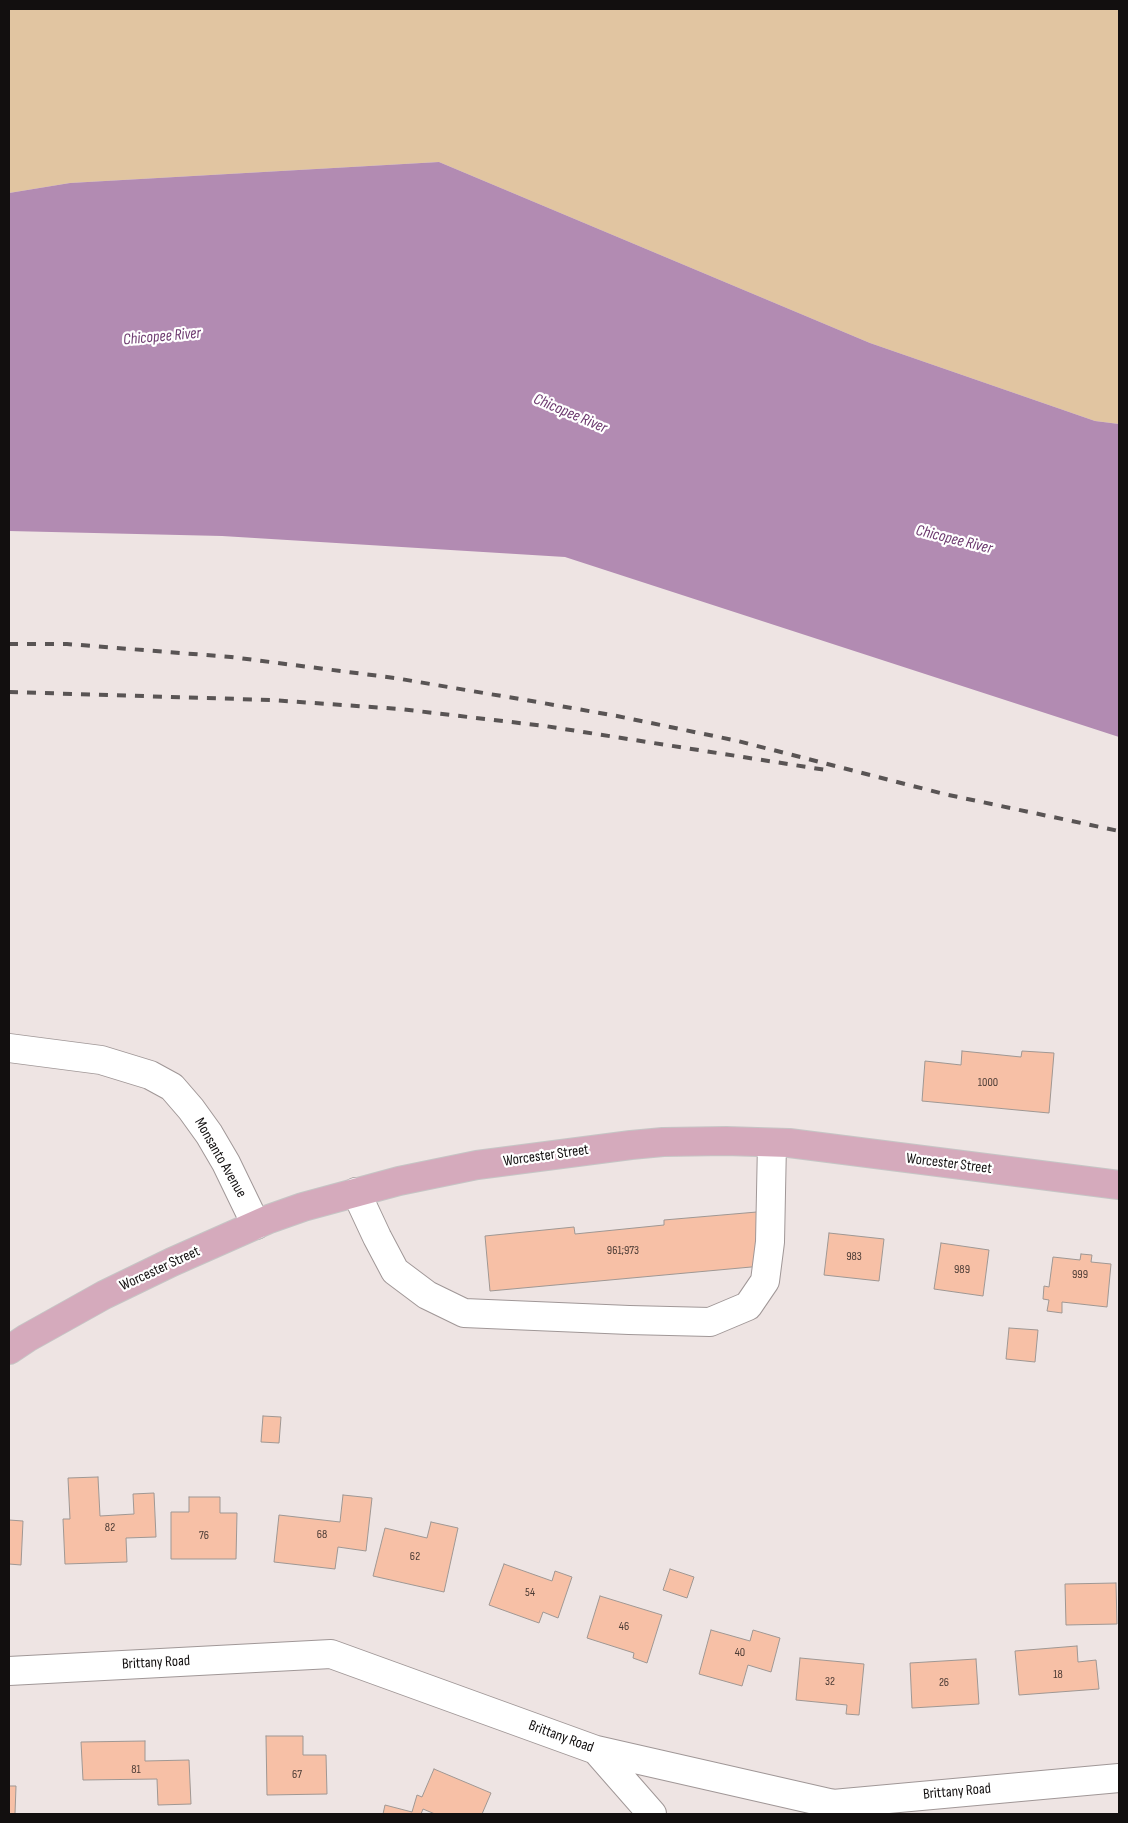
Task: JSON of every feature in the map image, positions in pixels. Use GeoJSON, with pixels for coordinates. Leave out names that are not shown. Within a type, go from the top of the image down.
{"type":"FeatureCollection","features":[{"type":"Feature","properties":{"kind":"main road","name":"Worcester Street"},"geometry":{"type":"LineString","coordinates":[[9,1350],[35,1333],[104,1295],[256,1225],[303,1207],[451,1169],[576,1151],[671,1142],[789,1143],[1119,1185]]}},
{"type":"Feature","properties":{"kind":"street","name":"Monsanto Avenue"},"geometry":{"type":"LineString","coordinates":[[9,1048],[101,1060],[150,1075],[172,1088],[191,1109],[209,1134],[226,1163],[256,1225]]}},
{"type":"Feature","properties":{"kind":"street"},"geometry":{"type":"LineString","coordinates":[[356,1192],[395,1271],[426,1295],[464,1313],[710,1322],[748,1306],[765,1281],[770,1242],[772,1143]]}},
{"type":"Feature","properties":{"kind":"street","name":"Brittany Road"},"geometry":{"type":"LineString","coordinates":[[9,1671],[331,1654],[596,1750],[833,1804],[878,1807],[1119,1778]]}},
{"type":"Feature","properties":{"kind":"street"},"geometry":{"type":"LineString","coordinates":[[596,1750],[652,1814]]}},
{"type":"Feature","properties":{"kind":"shaded area"},"geometry":{"type":"Polygon","coordinates":[[[9,9],[1119,9],[1119,424],[1095,421],[870,343],[439,162],[70,183],[9,193],[9,9]]]}},
{"type":"Feature","properties":{"kind":"water","name":"Chicopee River"},"geometry":{"type":"Polygon","coordinates":[[[439,162],[870,343],[1095,421],[1119,424],[1119,737],[565,557],[222,536],[9,531],[9,193],[70,183],[439,162]]]}},
{"type":"Feature","properties":{"kind":"building"},"geometry":{"type":"Polygon","coordinates":[[[962,1051],[1021,1057],[1022,1051],[1054,1053],[1049,1113],[922,1101],[925,1061],[961,1065],[962,1051]]]}},
{"type":"Feature","properties":{"kind":"building"},"geometry":{"type":"Polygon","coordinates":[[[757,1212],[762,1266],[490,1291],[485,1236],[574,1227],[575,1234],[664,1225],[664,1220],[757,1212]]]}},
{"type":"Feature","properties":{"kind":"building"},"geometry":{"type":"Polygon","coordinates":[[[829,1233],[884,1239],[879,1281],[824,1275],[829,1233]]]}},
{"type":"Feature","properties":{"kind":"building"},"geometry":{"type":"Polygon","coordinates":[[[941,1243],[989,1250],[983,1296],[934,1289],[941,1243]]]}},
{"type":"Feature","properties":{"kind":"building"},"geometry":{"type":"Polygon","coordinates":[[[1081,1254],[1092,1255],[1091,1262],[1111,1264],[1107,1307],[1062,1302],[1062,1313],[1047,1311],[1049,1300],[1043,1299],[1044,1286],[1049,1287],[1053,1257],[1080,1260],[1081,1254]]]}},
{"type":"Feature","properties":{"kind":"building"},"geometry":{"type":"Polygon","coordinates":[[[1009,1328],[1038,1330],[1035,1362],[1006,1359],[1009,1328]]]}},
{"type":"Feature","properties":{"kind":"building"},"geometry":{"type":"Polygon","coordinates":[[[263,1416],[281,1417],[279,1443],[261,1442],[263,1416]]]}},
{"type":"Feature","properties":{"kind":"building"},"geometry":{"type":"Polygon","coordinates":[[[98,1477],[100,1516],[134,1514],[133,1494],[154,1493],[156,1537],[126,1538],[127,1562],[65,1564],[63,1519],[70,1519],[68,1478],[98,1477]]]}},
{"type":"Feature","properties":{"kind":"building"},"geometry":{"type":"Polygon","coordinates":[[[343,1495],[372,1498],[366,1551],[338,1547],[335,1569],[274,1562],[279,1515],[340,1522],[343,1495]]]}},
{"type":"Feature","properties":{"kind":"building"},"geometry":{"type":"Polygon","coordinates":[[[189,1497],[220,1497],[220,1513],[237,1513],[236,1559],[171,1559],[171,1512],[189,1512],[189,1497]]]}},
{"type":"Feature","properties":{"kind":"building"},"geometry":{"type":"Polygon","coordinates":[[[9,1520],[23,1521],[21,1565],[9,1564],[9,1520]]]}},
{"type":"Feature","properties":{"kind":"building"},"geometry":{"type":"Polygon","coordinates":[[[431,1522],[458,1528],[444,1592],[373,1576],[385,1528],[427,1538],[431,1522]]]}},
{"type":"Feature","properties":{"kind":"building"},"geometry":{"type":"Polygon","coordinates":[[[504,1564],[552,1581],[555,1571],[572,1577],[558,1618],[543,1612],[539,1623],[489,1605],[504,1564]]]}},
{"type":"Feature","properties":{"kind":"building"},"geometry":{"type":"Polygon","coordinates":[[[670,1569],[694,1577],[687,1598],[663,1590],[670,1569]]]}},
{"type":"Feature","properties":{"kind":"building"},"geometry":{"type":"Polygon","coordinates":[[[1116,1583],[1117,1624],[1066,1625],[1065,1584],[1116,1583]]]}},
{"type":"Feature","properties":{"kind":"building"},"geometry":{"type":"Polygon","coordinates":[[[600,1596],[662,1615],[647,1663],[633,1658],[634,1653],[587,1638],[600,1596]]]}},
{"type":"Feature","properties":{"kind":"building"},"geometry":{"type":"Polygon","coordinates":[[[711,1630],[750,1641],[753,1630],[780,1638],[771,1672],[748,1665],[742,1686],[699,1674],[711,1630]]]}},
{"type":"Feature","properties":{"kind":"building"},"geometry":{"type":"Polygon","coordinates":[[[1077,1646],[1078,1662],[1096,1660],[1099,1689],[1019,1695],[1015,1651],[1077,1646]]]}},
{"type":"Feature","properties":{"kind":"building"},"geometry":{"type":"Polygon","coordinates":[[[800,1658],[864,1664],[859,1715],[846,1714],[847,1705],[796,1700],[800,1658]]]}},
{"type":"Feature","properties":{"kind":"building"},"geometry":{"type":"Polygon","coordinates":[[[976,1659],[979,1704],[912,1708],[910,1663],[976,1659]]]}},
{"type":"Feature","properties":{"kind":"building"},"geometry":{"type":"Polygon","coordinates":[[[266,1736],[303,1736],[303,1755],[326,1755],[327,1794],[267,1795],[266,1736]]]}},
{"type":"Feature","properties":{"kind":"building"},"geometry":{"type":"Polygon","coordinates":[[[145,1741],[145,1761],[189,1760],[191,1804],[158,1805],[157,1779],[83,1780],[81,1742],[145,1741]]]}},
{"type":"Feature","properties":{"kind":"building"},"geometry":{"type":"Polygon","coordinates":[[[434,1769],[491,1793],[482,1814],[435,1814],[423,1809],[421,1814],[383,1814],[385,1805],[412,1812],[417,1795],[422,1797],[434,1769]]]}},
{"type":"Feature","properties":{"kind":"building"},"geometry":{"type":"Polygon","coordinates":[[[9,1786],[16,1786],[15,1814],[9,1814],[9,1786]]]}},
{"type":"Feature","properties":{"kind":"railway"},"geometry":{"type":"LineString","coordinates":[[9,644],[67,644],[231,657],[395,678],[617,716],[738,741],[944,794],[1119,831]]}},
{"type":"Feature","properties":{"kind":"railway"},"geometry":{"type":"LineString","coordinates":[[9,692],[271,700],[400,709],[545,726],[826,770]]}}]}
